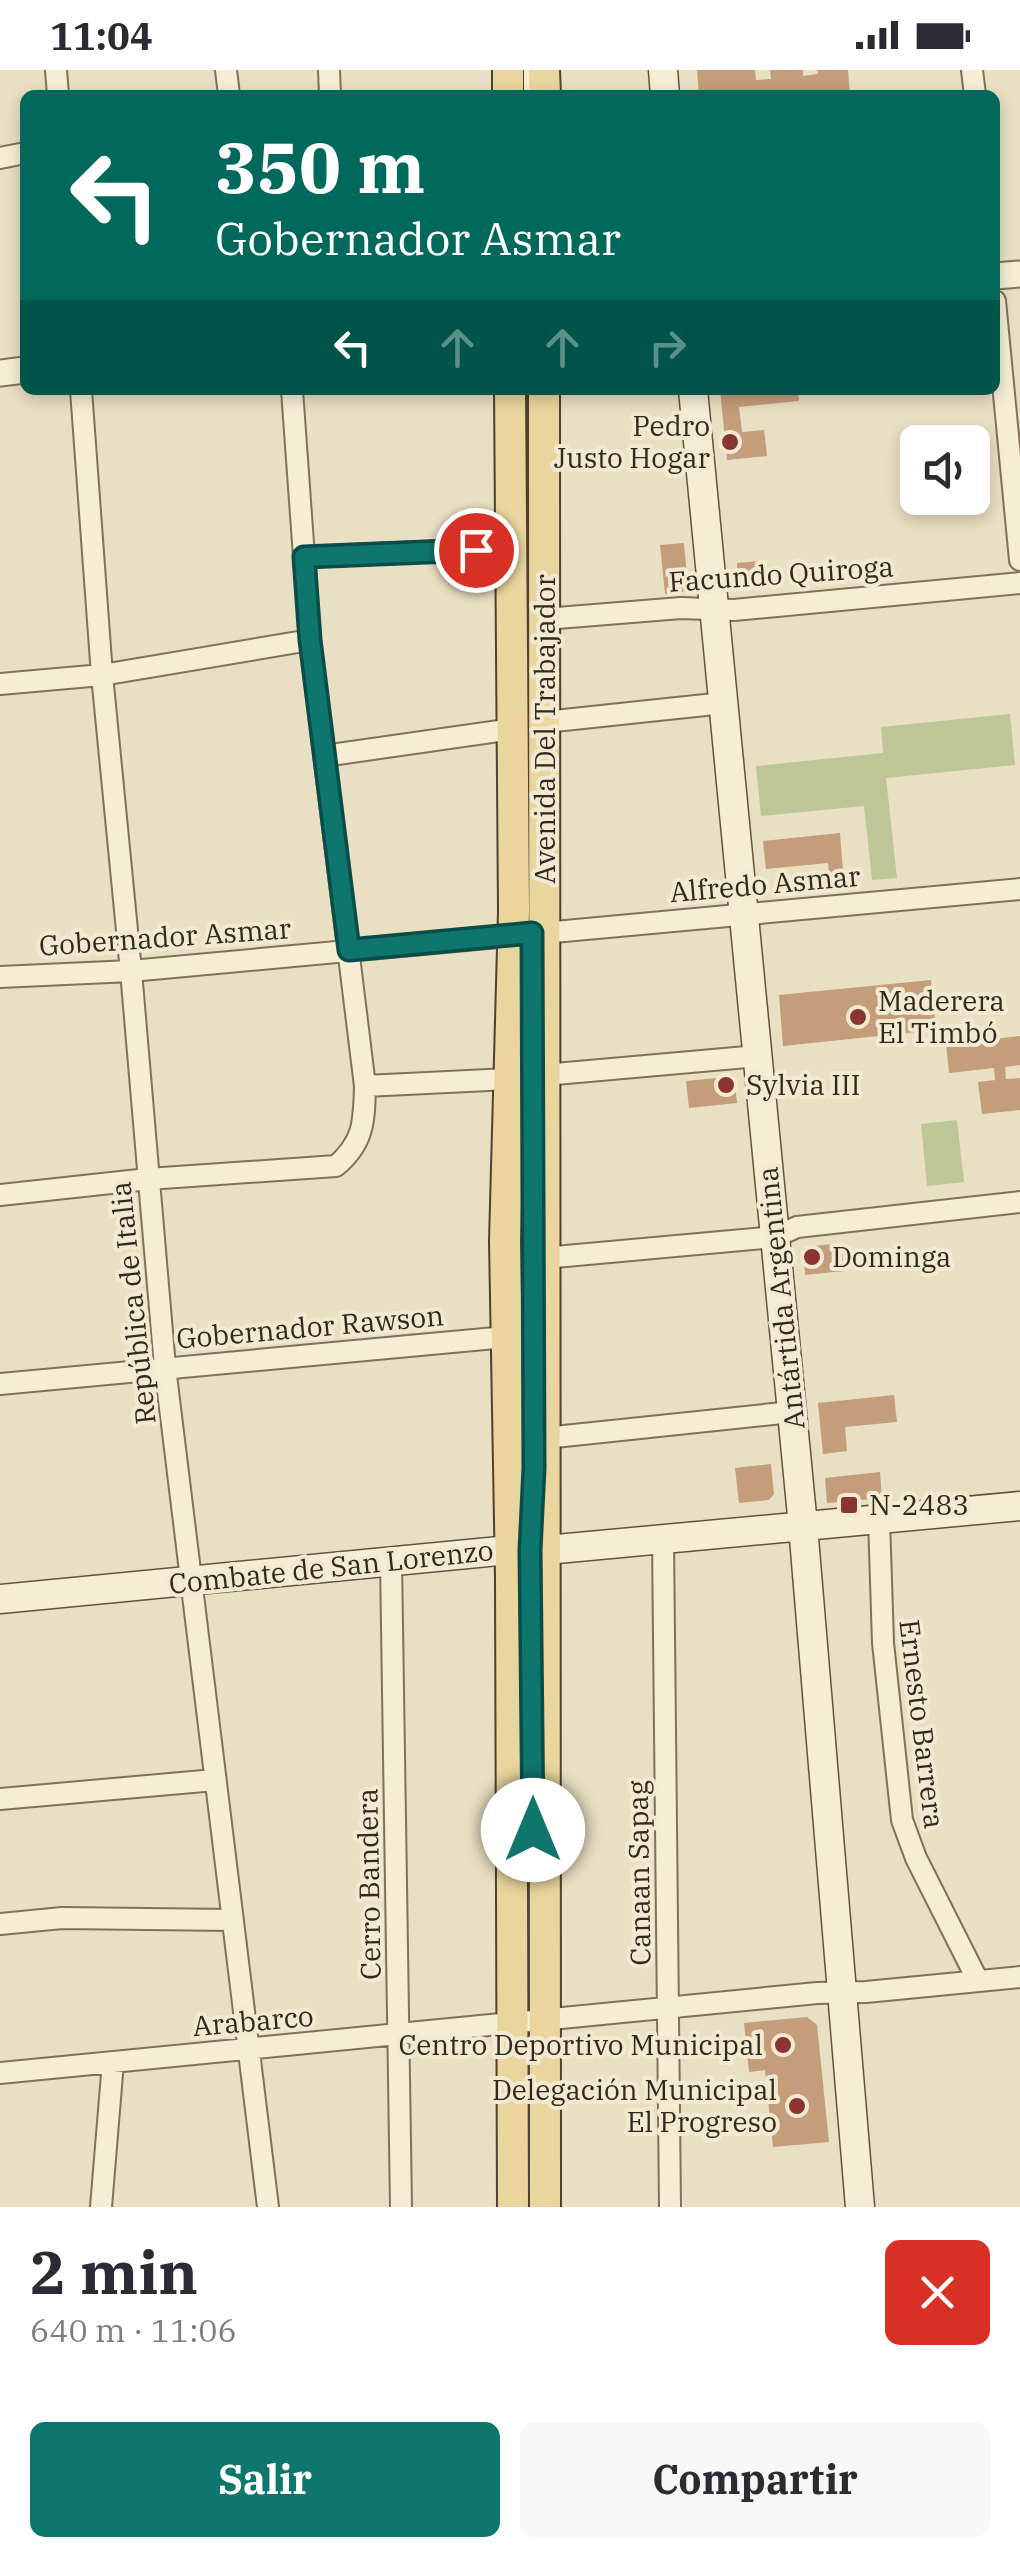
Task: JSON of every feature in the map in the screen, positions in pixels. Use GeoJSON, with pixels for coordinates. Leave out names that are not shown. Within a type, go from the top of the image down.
{"type":"FeatureCollection","features":[{"type":"Feature","properties":{"kind":"main road","name":"Avenida Del Trabajador"},"geometry":{"type":"LineString","coordinates":[[510,395],[512,729],[530,936]]}},
{"type":"Feature","properties":{"kind":"main road","name":"Avenida Del Trabajador"},"geometry":{"type":"LineString","coordinates":[[528,1549],[506,1338],[505,1240],[525,1074],[545,722],[544,395]]}},
{"type":"Feature","properties":{"kind":"main road","name":"Antártida Argentina"},"geometry":{"type":"LineString","coordinates":[[693,395],[803,1526],[860,2207]]}},
{"type":"Feature","properties":{"kind":"main road","name":"Avenida Del Trabajador"},"geometry":{"type":"LineString","coordinates":[[525,1074],[544,1258],[528,1549],[529,2021],[545,2207]]}},
{"type":"Feature","properties":{"kind":"main road","name":"Combate de San Lorenzo"},"geometry":{"type":"LineString","coordinates":[[0,1599],[1020,1506]]}},
{"type":"Feature","properties":{"kind":"main road","name":"Avenida Del Trabajador"},"geometry":{"type":"LineString","coordinates":[[513,2207],[529,2021]]}},
{"type":"Feature","properties":{"kind":"street"},"geometry":{"type":"LineString","coordinates":[[1000,353],[1020,560]]}},
{"type":"Feature","properties":{"kind":"street","name":"República de Italia"},"geometry":{"type":"LineString","coordinates":[[81,395],[102,675],[166,1367],[268,2207]]}},
{"type":"Feature","properties":{"kind":"street"},"geometry":{"type":"LineString","coordinates":[[0,1195],[336,1166],[354,1150],[364,1116],[366,1086],[310,640],[292,395]]}},
{"type":"Feature","properties":{"kind":"street"},"geometry":{"type":"LineString","coordinates":[[304,557],[510,548]]}},
{"type":"Feature","properties":{"kind":"street","name":"Facundo Quiroga"},"geometry":{"type":"LineString","coordinates":[[545,620],[681,608],[714,610],[1020,583]]}},
{"type":"Feature","properties":{"kind":"street"},"geometry":{"type":"LineString","coordinates":[[0,684],[102,675],[310,640]]}},
{"type":"Feature","properties":{"kind":"street"},"geometry":{"type":"LineString","coordinates":[[545,722],[724,703]]}},
{"type":"Feature","properties":{"kind":"street"},"geometry":{"type":"LineString","coordinates":[[324,756],[512,729]]}},
{"type":"Feature","properties":{"kind":"street","name":"Alfredo Asmar"},"geometry":{"type":"LineString","coordinates":[[530,936],[1020,889]]}},
{"type":"Feature","properties":{"kind":"street","name":"Gobernador Asmar"},"geometry":{"type":"LineString","coordinates":[[0,976],[132,971],[530,936]]}},
{"type":"Feature","properties":{"kind":"street"},"geometry":{"type":"LineString","coordinates":[[366,1086],[758,1056]]}},
{"type":"Feature","properties":{"kind":"street"},"geometry":{"type":"LineString","coordinates":[[544,1258],[774,1237],[797,1228],[1020,1202]]}},
{"type":"Feature","properties":{"kind":"street","name":"Gobernador Rawson"},"geometry":{"type":"LineString","coordinates":[[0,1384],[506,1338]]}},
{"type":"Feature","properties":{"kind":"street"},"geometry":{"type":"LineString","coordinates":[[534,1445],[792,1412]]}},
{"type":"Feature","properties":{"kind":"street","name":"Ernesto Barrera"},"geometry":{"type":"LineString","coordinates":[[879,1519],[881,1624],[902,1820],[916,1858],[978,1981]]}},
{"type":"Feature","properties":{"kind":"street","name":"Canaan Sapag"},"geometry":{"type":"LineString","coordinates":[[663,1539],[670,2207]]}},
{"type":"Feature","properties":{"kind":"street","name":"Cerro Bandera"},"geometry":{"type":"LineString","coordinates":[[392,1561],[401,2207]]}},
{"type":"Feature","properties":{"kind":"street"},"geometry":{"type":"LineString","coordinates":[[0,1799],[215,1780]]}},
{"type":"Feature","properties":{"kind":"street"},"geometry":{"type":"LineString","coordinates":[[0,1924],[73,1918],[232,1920]]}},
{"type":"Feature","properties":{"kind":"street","name":"Arabarco"},"geometry":{"type":"LineString","coordinates":[[0,2073],[1020,1976]]}},
{"type":"Feature","properties":{"kind":"street"},"geometry":{"type":"LineString","coordinates":[[102,2207],[113,2062]]}},
{"type":"Feature","properties":{"kind":"lane"},"geometry":{"type":"LineString","coordinates":[[520,395],[530,936],[533,1504]]}},
{"type":"Feature","properties":{"kind":"lane"},"geometry":{"type":"LineString","coordinates":[[523,1042],[530,936]]}},
{"type":"Feature","properties":{"kind":"lane"},"geometry":{"type":"LineString","coordinates":[[525,1074],[518,1130],[517,1311],[523,1408],[534,1445]]}},
{"type":"Feature","properties":{"kind":"lane"},"geometry":{"type":"LineString","coordinates":[[522,1520],[528,1549]]}},
{"type":"Feature","properties":{"kind":"lane"},"geometry":{"type":"LineString","coordinates":[[523,2207],[532,1744]]}},
{"type":"Feature","properties":{"kind":"lane"},"geometry":{"type":"LineString","coordinates":[[529,2021],[534,2207]]}},
{"type":"Feature","properties":{"kind":"green space"},"geometry":{"type":"Polygon","coordinates":[[[1010,714],[1015,765],[886,778],[897,878],[872,880],[864,806],[761,816],[756,766],[883,753],[881,727],[1010,714]]]}},
{"type":"Feature","properties":{"kind":"green space"},"geometry":{"type":"Polygon","coordinates":[[[527,1060],[528,1408],[521,1310],[527,1060]]]}},
{"type":"Feature","properties":{"kind":"green space"},"geometry":{"type":"Polygon","coordinates":[[[957,1120],[964,1182],[927,1186],[921,1124],[957,1120]]]}},
{"type":"Feature","properties":{"kind":"building"},"geometry":{"type":"Polygon","coordinates":[[[697,70],[755,70],[756,80],[771,79],[770,70],[803,70],[803,76],[818,74],[817,70],[848,70],[850,90],[699,90],[697,70]]]}},
{"type":"Feature","properties":{"kind":"building"},"geometry":{"type":"Polygon","coordinates":[[[720,395],[798,395],[799,401],[739,407],[742,432],[764,430],[767,456],[727,460],[720,395]]]}},
{"type":"Feature","properties":{"kind":"building"},"geometry":{"type":"Polygon","coordinates":[[[684,543],[688,586],[683,592],[665,594],[660,545],[684,543]]]}},
{"type":"Feature","properties":{"kind":"building"},"geometry":{"type":"Polygon","coordinates":[[[759,561],[762,585],[747,587],[738,579],[737,563],[759,561]]]}},
{"type":"Feature","properties":{"kind":"building"},"geometry":{"type":"Polygon","coordinates":[[[840,833],[844,883],[830,884],[828,863],[766,869],[763,841],[840,833]]]}},
{"type":"Feature","properties":{"kind":"building","name":"Maderera El Timbó"},"geometry":{"type":"Polygon","coordinates":[[[931,980],[936,1030],[783,1046],[779,995],[931,980]]]}},
{"type":"Feature","properties":{"kind":"building"},"geometry":{"type":"Polygon","coordinates":[[[1020,1036],[1020,1065],[1005,1067],[1006,1079],[1020,1078],[1020,1110],[982,1114],[978,1082],[995,1080],[994,1068],[949,1073],[946,1044],[1020,1036]]]}},
{"type":"Feature","properties":{"kind":"building"},"geometry":{"type":"Polygon","coordinates":[[[726,1077],[735,1085],[737,1103],[689,1108],[686,1081],[726,1077]]]}},
{"type":"Feature","properties":{"kind":"building"},"geometry":{"type":"Polygon","coordinates":[[[841,1243],[844,1271],[805,1275],[804,1258],[814,1246],[841,1243]]]}},
{"type":"Feature","properties":{"kind":"building"},"geometry":{"type":"Polygon","coordinates":[[[894,1395],[897,1422],[845,1427],[847,1451],[823,1454],[818,1403],[894,1395]]]}},
{"type":"Feature","properties":{"kind":"building"},"geometry":{"type":"Polygon","coordinates":[[[771,1464],[774,1494],[769,1500],[739,1503],[735,1468],[771,1464]]]}},
{"type":"Feature","properties":{"kind":"building"},"geometry":{"type":"Polygon","coordinates":[[[880,1472],[882,1498],[827,1503],[825,1478],[880,1472]]]}},
{"type":"Feature","properties":{"kind":"building"},"geometry":{"type":"Polygon","coordinates":[[[807,2017],[817,2025],[829,2142],[773,2147],[765,2070],[749,2072],[744,2023],[807,2017]]]}},
{"type":"Feature","properties":{"kind":"place","name":"Pedro Justo Hogar"},"geometry":{"type":"Point","coordinates":[730,442]}},
{"type":"Feature","properties":{"kind":"place","name":"Maderera El Timbó"},"geometry":{"type":"Point","coordinates":[858,1017]}},
{"type":"Feature","properties":{"kind":"place","name":"Sylvia III"},"geometry":{"type":"Point","coordinates":[726,1085]}},
{"type":"Feature","properties":{"kind":"place","name":"Dominga"},"geometry":{"type":"Point","coordinates":[812,1257]}},
{"type":"Feature","properties":{"kind":"place","name":"N-2483"},"geometry":{"type":"Point","coordinates":[849,1505]}},
{"type":"Feature","properties":{"kind":"place","name":"Centro Deportivo Municipal"},"geometry":{"type":"Point","coordinates":[783,2045]}},
{"type":"Feature","properties":{"kind":"place","name":"Delegación Municipal El Progreso"},"geometry":{"type":"Point","coordinates":[797,2106]}},
{"type":"Feature","properties":{"kind":"route"},"geometry":{"type":"LineString","coordinates":[[476,550],[304,557],[310,640],[349,950],[532,933],[533,1830]]}}]}
